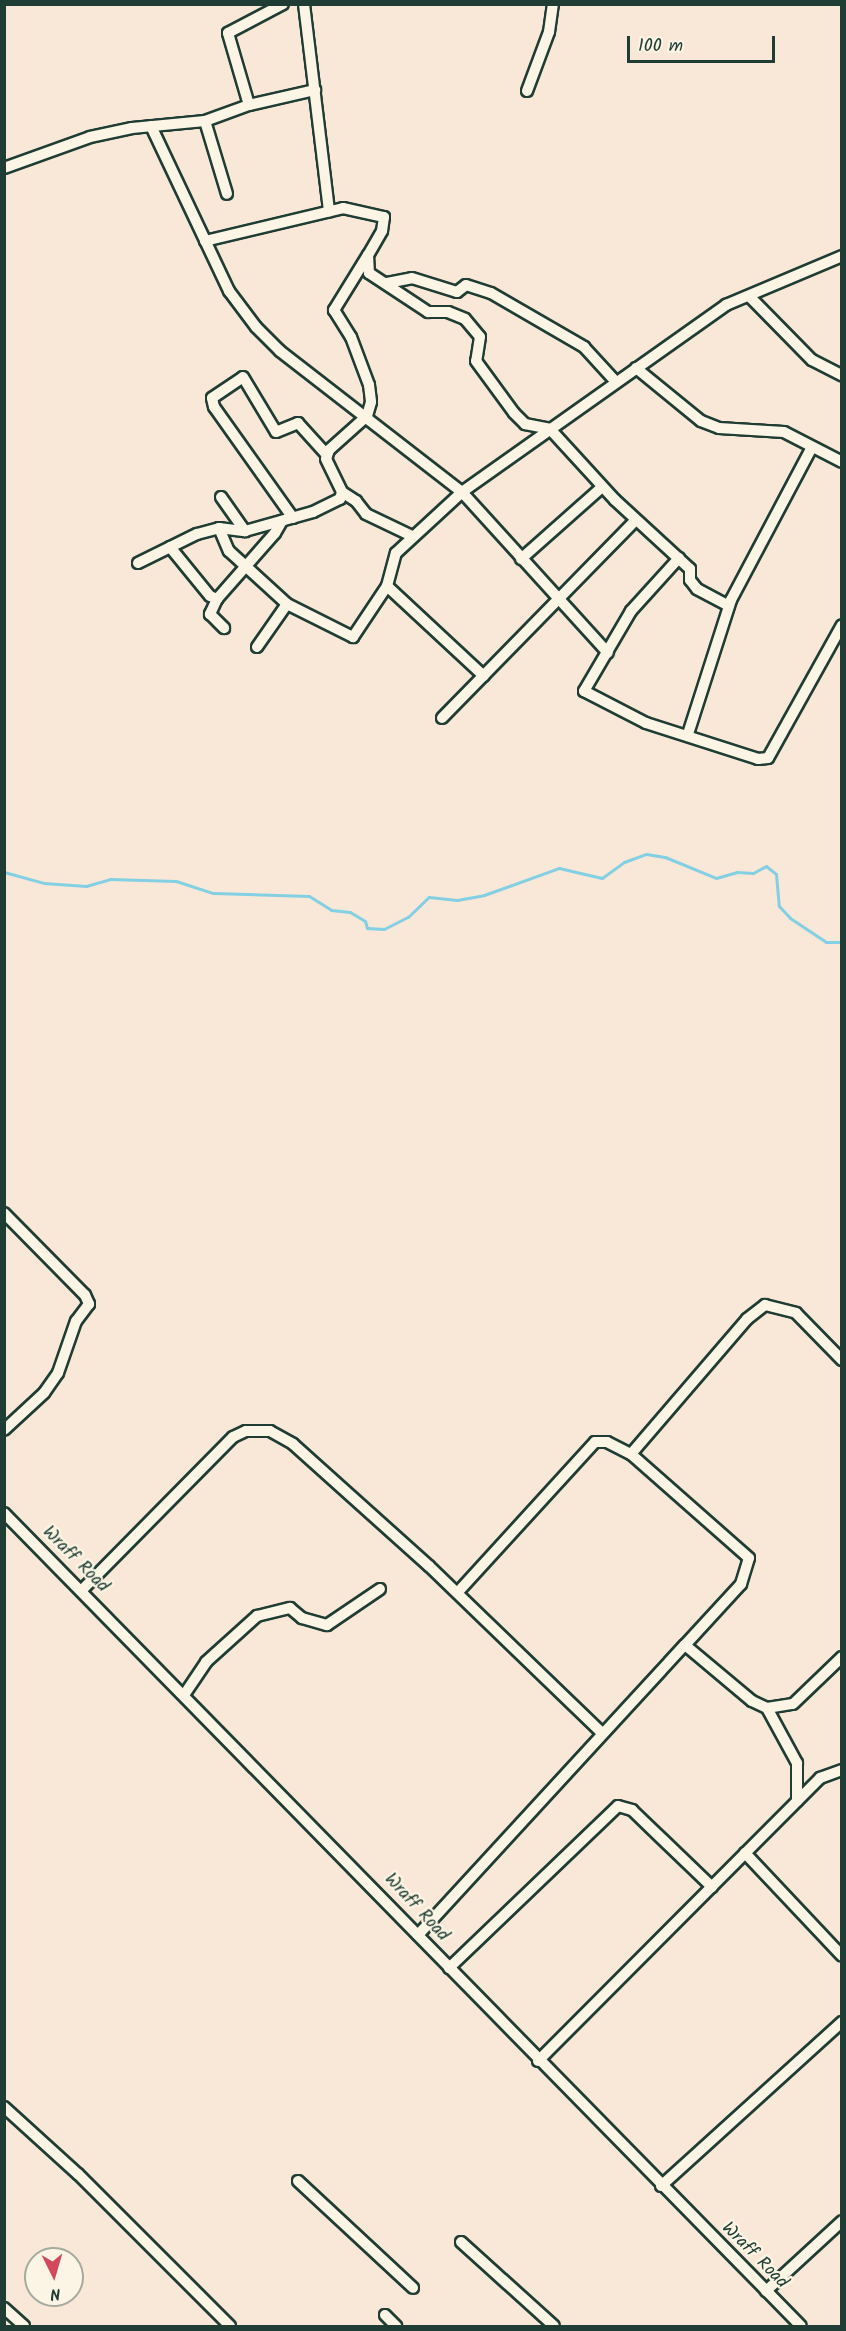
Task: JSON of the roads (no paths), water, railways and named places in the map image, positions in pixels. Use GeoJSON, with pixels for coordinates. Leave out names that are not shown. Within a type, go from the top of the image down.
{"type":"FeatureCollection","features":[{"type":"Feature","properties":{"kind":"street"},"geometry":{"type":"LineString","coordinates":[[249,105],[228,33],[283,4]]}},
{"type":"Feature","properties":{"kind":"street"},"geometry":{"type":"LineString","coordinates":[[304,4],[329,212]]}},
{"type":"Feature","properties":{"kind":"street"},"geometry":{"type":"LineString","coordinates":[[527,90],[549,32],[553,4]]}},
{"type":"Feature","properties":{"kind":"street"},"geometry":{"type":"LineString","coordinates":[[4,168],[63,144],[151,126],[205,122],[249,105],[315,90]]}},
{"type":"Feature","properties":{"kind":"street"},"geometry":{"type":"LineString","coordinates":[[205,122],[227,194]]}},
{"type":"Feature","properties":{"kind":"street"},"geometry":{"type":"LineString","coordinates":[[151,126],[229,291],[266,338],[462,492],[608,653]]}},
{"type":"Feature","properties":{"kind":"street"},"geometry":{"type":"LineString","coordinates":[[204,241],[344,207],[384,217],[382,231],[334,310],[351,337],[369,385],[371,402],[367,416],[326,454]]}},
{"type":"Feature","properties":{"kind":"street"},"geometry":{"type":"LineString","coordinates":[[368,255],[369,273],[384,283],[403,292],[428,312],[448,312],[465,319],[480,337],[476,361],[514,413],[525,423],[550,429],[602,487],[690,569],[690,580],[696,589],[729,606]]}},
{"type":"Feature","properties":{"kind":"street"},"geometry":{"type":"LineString","coordinates":[[219,528],[229,551],[287,604],[350,638],[387,586],[393,558],[412,536],[462,492],[726,304],[842,256]]}},
{"type":"Feature","properties":{"kind":"street"},"geometry":{"type":"LineString","coordinates":[[384,283],[412,278],[457,292],[466,285],[491,293],[584,347],[616,382]]}},
{"type":"Feature","properties":{"kind":"street"},"geometry":{"type":"LineString","coordinates":[[749,296],[812,360],[842,375]]}},
{"type":"Feature","properties":{"kind":"street"},"geometry":{"type":"LineString","coordinates":[[636,368],[701,421],[719,428],[784,432],[811,449],[842,462]]}},
{"type":"Feature","properties":{"kind":"street"},"geometry":{"type":"LineString","coordinates":[[293,518],[214,407],[212,398],[243,377],[276,432],[298,423],[326,454],[342,492],[356,501],[366,514],[412,536]]}},
{"type":"Feature","properties":{"kind":"street"},"geometry":{"type":"LineString","coordinates":[[688,734],[729,606],[811,449]]}},
{"type":"Feature","properties":{"kind":"street"},"geometry":{"type":"LineString","coordinates":[[521,559],[602,487]]}},
{"type":"Feature","properties":{"kind":"street"},"geometry":{"type":"LineString","coordinates":[[138,563],[170,547],[219,528],[245,531],[293,518],[327,506],[340,499],[342,492]]}},
{"type":"Feature","properties":{"kind":"street"},"geometry":{"type":"LineString","coordinates":[[221,496],[245,531]]}},
{"type":"Feature","properties":{"kind":"street"},"geometry":{"type":"LineString","coordinates":[[442,718],[557,598],[636,520]]}},
{"type":"Feature","properties":{"kind":"street"},"geometry":{"type":"LineString","coordinates":[[225,628],[210,614],[217,599],[282,521]]}},
{"type":"Feature","properties":{"kind":"street"},"geometry":{"type":"LineString","coordinates":[[170,547],[210,597],[217,599]]}},
{"type":"Feature","properties":{"kind":"street"},"geometry":{"type":"LineString","coordinates":[[679,558],[631,611],[584,691],[646,723],[688,734],[758,759],[768,758],[841,626]]}},
{"type":"Feature","properties":{"kind":"street"},"geometry":{"type":"LineString","coordinates":[[387,586],[484,676]]}},
{"type":"Feature","properties":{"kind":"street"},"geometry":{"type":"LineString","coordinates":[[257,647],[287,604]]}},
{"type":"Feature","properties":{"kind":"street"},"geometry":{"type":"LineString","coordinates":[[4,1213],[85,1295],[89,1304],[76,1321],[58,1373],[44,1393],[4,1430]]}},
{"type":"Feature","properties":{"kind":"street"},"geometry":{"type":"LineString","coordinates":[[631,1454],[747,1319],[765,1305],[796,1313],[842,1360]]}},
{"type":"Feature","properties":{"kind":"street"},"geometry":{"type":"LineString","coordinates":[[82,1590],[233,1437],[258,1429],[277,1433],[293,1444],[458,1592],[602,1733]]}},
{"type":"Feature","properties":{"kind":"street"},"geometry":{"type":"LineString","coordinates":[[418,1935],[741,1584],[749,1558],[631,1454],[607,1442],[595,1443],[458,1592]]}},
{"type":"Feature","properties":{"kind":"street","name":"Wraff Road"},"geometry":{"type":"LineString","coordinates":[[4,1513],[82,1590],[538,2061],[801,2326]]}},
{"type":"Feature","properties":{"kind":"street"},"geometry":{"type":"LineString","coordinates":[[184,1695],[206,1662],[257,1616],[290,1608],[302,1618],[327,1625],[380,1589]]}},
{"type":"Feature","properties":{"kind":"street"},"geometry":{"type":"LineString","coordinates":[[685,1645],[752,1701],[767,1708],[786,1707],[793,1704],[842,1657]]}},
{"type":"Feature","properties":{"kind":"street"},"geometry":{"type":"LineString","coordinates":[[778,1725],[786,1707]]}},
{"type":"Feature","properties":{"kind":"street"},"geometry":{"type":"LineString","coordinates":[[767,1708],[797,1763],[797,1801]]}},
{"type":"Feature","properties":{"kind":"street"},"geometry":{"type":"LineString","coordinates":[[538,2061],[820,1778],[842,1770]]}},
{"type":"Feature","properties":{"kind":"street"},"geometry":{"type":"LineString","coordinates":[[449,1968],[618,1806],[632,1810],[712,1887]]}},
{"type":"Feature","properties":{"kind":"street"},"geometry":{"type":"LineString","coordinates":[[745,1853],[842,1956]]}},
{"type":"Feature","properties":{"kind":"street"},"geometry":{"type":"LineString","coordinates":[[661,2186],[842,2022]]}},
{"type":"Feature","properties":{"kind":"street"},"geometry":{"type":"LineString","coordinates":[[4,2107],[78,2174],[230,2326]]}},
{"type":"Feature","properties":{"kind":"street"},"geometry":{"type":"LineString","coordinates":[[298,2181],[413,2288]]}},
{"type":"Feature","properties":{"kind":"street"},"geometry":{"type":"LineString","coordinates":[[766,2291],[842,2221]]}},
{"type":"Feature","properties":{"kind":"street"},"geometry":{"type":"LineString","coordinates":[[460,2242],[554,2326]]}},
{"type":"Feature","properties":{"kind":"street"},"geometry":{"type":"LineString","coordinates":[[4,2308],[24,2326]]}},
{"type":"Feature","properties":{"kind":"street"},"geometry":{"type":"LineString","coordinates":[[385,2315],[396,2326]]}},
{"type":"Feature","properties":{"kind":"waterway"},"geometry":{"type":"LineString","coordinates":[[4,872],[44,883],[86,886],[110,879],[176,881],[213,893],[309,896],[331,910],[350,912],[365,921],[367,928],[384,929],[408,917],[429,897],[457,900],[484,895],[559,868],[602,878],[624,862],[646,854],[665,857],[716,878],[737,872],[753,873],[766,866],[776,874],[779,906],[790,918],[826,942],[842,942]]}}]}
